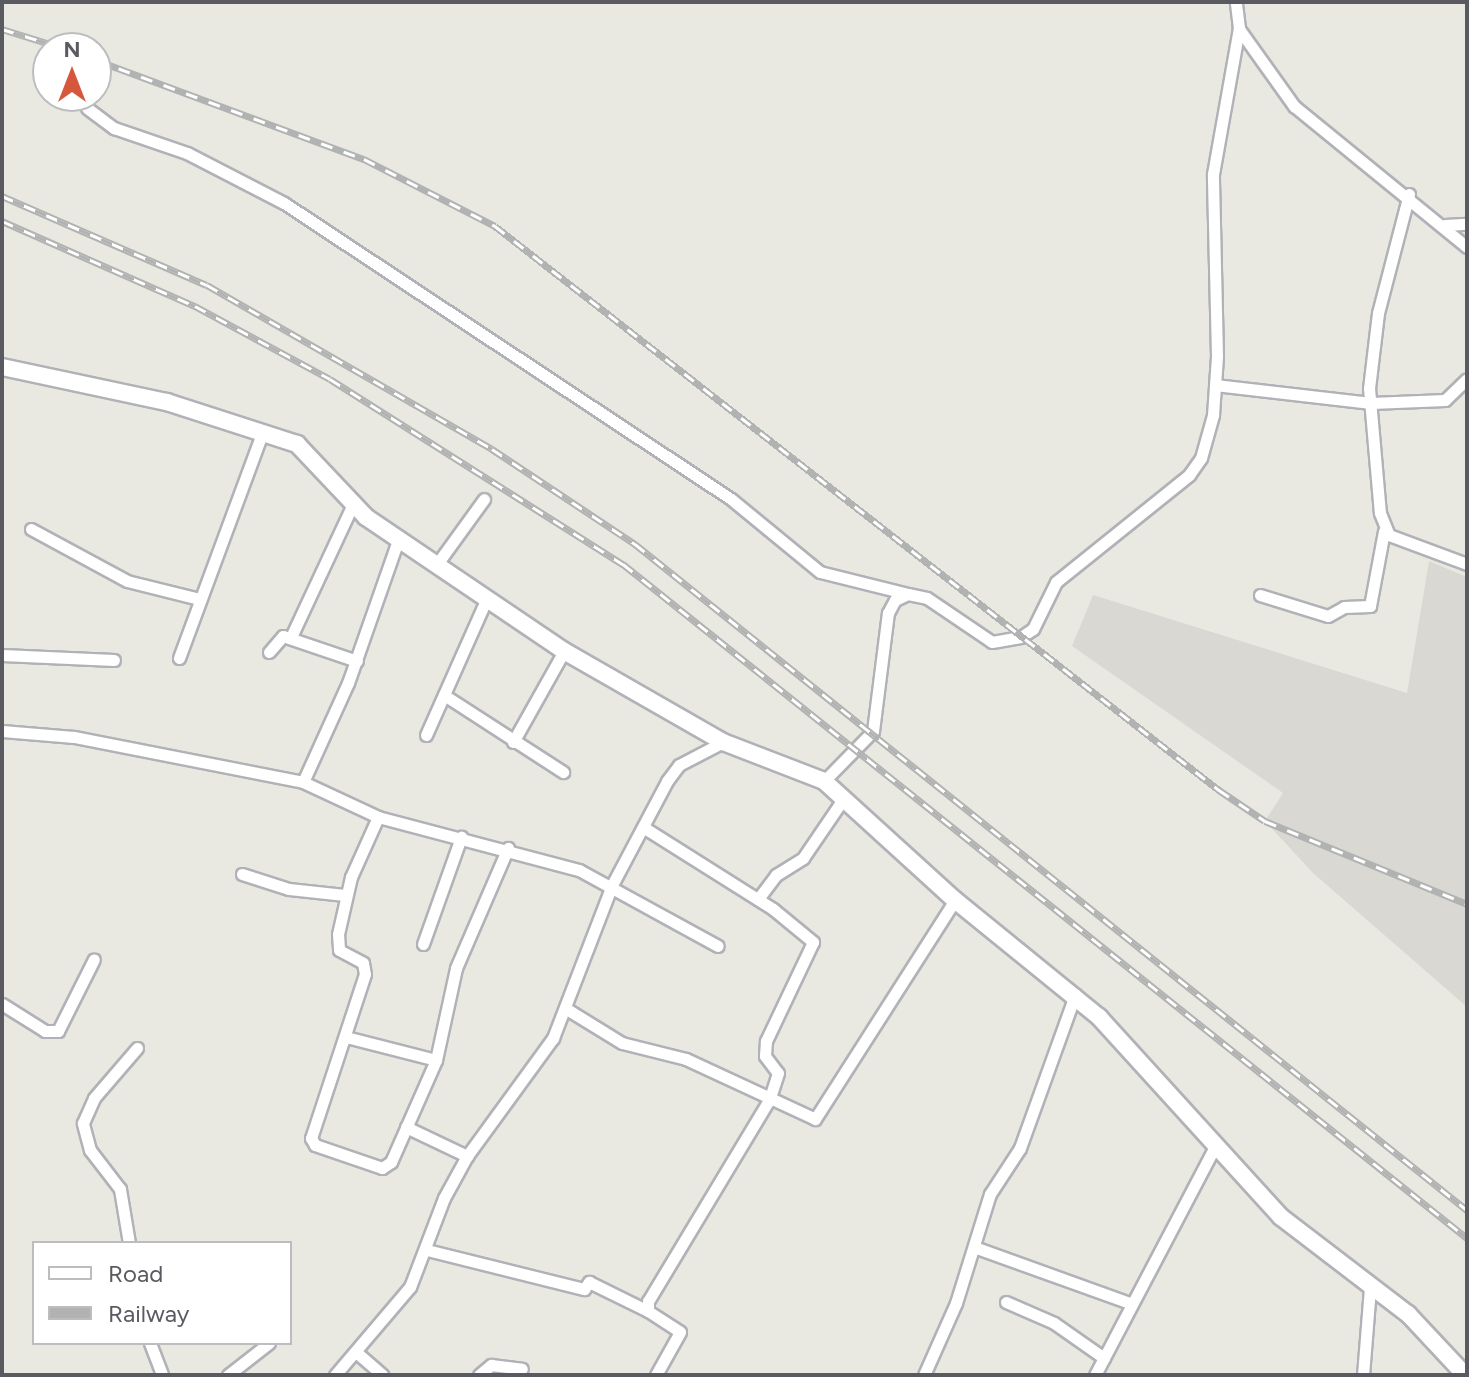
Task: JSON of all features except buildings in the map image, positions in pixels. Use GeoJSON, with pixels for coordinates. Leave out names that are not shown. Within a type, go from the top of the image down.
{"type":"FeatureCollection","features":[{"type":"Feature","properties":{"kind":"main road"},"geometry":{"type":"LineString","coordinates":[[3,370],[167,402],[263,431],[315,456],[353,504],[486,600],[564,651],[723,742],[824,781],[955,900],[1075,995],[1281,1217],[1370,1288],[1408,1314],[1465,1375]]}},
{"type":"Feature","properties":{"kind":"street"},"geometry":{"type":"LineString","coordinates":[[92,112],[114,128],[187,153],[284,203],[731,499],[820,572],[927,598],[992,642],[1033,629],[1056,582],[1189,475],[1207,442],[1215,385],[1213,174],[1239,28],[1236,2]]}},
{"type":"Feature","properties":{"kind":"street"},"geometry":{"type":"LineString","coordinates":[[1239,28],[1294,106],[1409,194],[1467,247]]}},
{"type":"Feature","properties":{"kind":"street"},"geometry":{"type":"LineString","coordinates":[[1260,595],[1328,616],[1348,606],[1370,606],[1384,531],[1371,403],[1378,313],[1409,194]]}},
{"type":"Feature","properties":{"kind":"street"},"geometry":{"type":"LineString","coordinates":[[1445,225],[1467,224]]}},
{"type":"Feature","properties":{"kind":"street"},"geometry":{"type":"LineString","coordinates":[[1215,385],[1371,403],[1445,400],[1467,379]]}},
{"type":"Feature","properties":{"kind":"street"},"geometry":{"type":"LineString","coordinates":[[179,658],[263,431]]}},
{"type":"Feature","properties":{"kind":"street"},"geometry":{"type":"LineString","coordinates":[[437,564],[484,499]]}},
{"type":"Feature","properties":{"kind":"street"},"geometry":{"type":"LineString","coordinates":[[291,637],[353,504]]}},
{"type":"Feature","properties":{"kind":"street"},"geometry":{"type":"LineString","coordinates":[[31,529],[127,581],[199,599]]}},
{"type":"Feature","properties":{"kind":"street"},"geometry":{"type":"LineString","coordinates":[[1384,531],[1467,564]]}},
{"type":"Feature","properties":{"kind":"street"},"geometry":{"type":"LineString","coordinates":[[303,782],[357,661],[399,537]]}},
{"type":"Feature","properties":{"kind":"street"},"geometry":{"type":"LineString","coordinates":[[824,781],[873,731],[888,613],[908,594]]}},
{"type":"Feature","properties":{"kind":"street"},"geometry":{"type":"LineString","coordinates":[[426,735],[486,600]]}},
{"type":"Feature","properties":{"kind":"street"},"geometry":{"type":"LineString","coordinates":[[269,652],[277,639],[291,637],[357,661]]}},
{"type":"Feature","properties":{"kind":"street"},"geometry":{"type":"LineString","coordinates":[[513,742],[564,651]]}},
{"type":"Feature","properties":{"kind":"street"},"geometry":{"type":"LineString","coordinates":[[2,655],[114,660]]}},
{"type":"Feature","properties":{"kind":"street"},"geometry":{"type":"LineString","coordinates":[[444,695],[563,772]]}},
{"type":"Feature","properties":{"kind":"street"},"geometry":{"type":"LineString","coordinates":[[2,731],[74,737],[303,782],[378,817],[508,848],[612,885],[718,946]]}},
{"type":"Feature","properties":{"kind":"street"},"geometry":{"type":"LineString","coordinates":[[335,1375],[410,1287],[427,1250],[444,1198],[467,1156],[537,1067],[565,1008],[612,885],[679,765],[723,742]]}},
{"type":"Feature","properties":{"kind":"street"},"geometry":{"type":"LineString","coordinates":[[758,899],[776,875],[803,858],[844,798]]}},
{"type":"Feature","properties":{"kind":"street"},"geometry":{"type":"LineString","coordinates":[[378,817],[345,895],[339,950],[366,968],[312,1142],[382,1168],[406,1127],[436,1060],[456,968],[508,848]]}},
{"type":"Feature","properties":{"kind":"street"},"geometry":{"type":"LineString","coordinates":[[643,827],[758,899],[813,942],[766,1041],[765,1056],[778,1073],[769,1100],[648,1301],[648,1311]]}},
{"type":"Feature","properties":{"kind":"street"},"geometry":{"type":"LineString","coordinates":[[423,944],[461,837]]}},
{"type":"Feature","properties":{"kind":"street"},"geometry":{"type":"LineString","coordinates":[[242,874],[289,889],[345,895]]}},
{"type":"Feature","properties":{"kind":"street"},"geometry":{"type":"LineString","coordinates":[[565,1008],[622,1043],[686,1059],[804,1119],[823,1113],[955,900]]}},
{"type":"Feature","properties":{"kind":"street"},"geometry":{"type":"LineString","coordinates":[[2,1004],[45,1031],[58,1031],[94,959]]}},
{"type":"Feature","properties":{"kind":"street"},"geometry":{"type":"LineString","coordinates":[[924,1375],[974,1247],[990,1194],[1020,1148],[1075,995]]}},
{"type":"Feature","properties":{"kind":"street"},"geometry":{"type":"LineString","coordinates":[[346,1037],[436,1060]]}},
{"type":"Feature","properties":{"kind":"street"},"geometry":{"type":"LineString","coordinates":[[129,1241],[120,1189],[90,1150],[83,1123],[94,1098],[137,1048]]}},
{"type":"Feature","properties":{"kind":"street"},"geometry":{"type":"LineString","coordinates":[[406,1127],[467,1156]]}},
{"type":"Feature","properties":{"kind":"street"},"geometry":{"type":"LineString","coordinates":[[1095,1375],[1215,1146]]}},
{"type":"Feature","properties":{"kind":"street"},"geometry":{"type":"LineString","coordinates":[[974,1247],[1132,1304]]}},
{"type":"Feature","properties":{"kind":"street"},"geometry":{"type":"LineString","coordinates":[[427,1250],[584,1289],[589,1282],[648,1311],[680,1332],[656,1375]]}},
{"type":"Feature","properties":{"kind":"street"},"geometry":{"type":"LineString","coordinates":[[1363,1375],[1370,1288]]}},
{"type":"Feature","properties":{"kind":"street"},"geometry":{"type":"LineString","coordinates":[[1006,1302],[1045,1318],[1104,1358]]}},
{"type":"Feature","properties":{"kind":"street"},"geometry":{"type":"LineString","coordinates":[[151,1345],[162,1375]]}},
{"type":"Feature","properties":{"kind":"street"},"geometry":{"type":"LineString","coordinates":[[228,1375],[266,1345]]}},
{"type":"Feature","properties":{"kind":"street"},"geometry":{"type":"LineString","coordinates":[[356,1352],[382,1375]]}},
{"type":"Feature","properties":{"kind":"street"},"geometry":{"type":"LineString","coordinates":[[479,1375],[491,1365],[522,1369]]}},
{"type":"Feature","properties":{"kind":"shaded area"},"geometry":{"type":"Polygon","coordinates":[[[1429,561],[1467,577],[1467,1007],[1313,873],[1265,821],[1283,793],[1072,646],[1093,595],[1407,693],[1429,561]]]}},
{"type":"Feature","properties":{"kind":"railway"},"geometry":{"type":"LineString","coordinates":[[2,29],[32,38]]}},
{"type":"Feature","properties":{"kind":"railway"},"geometry":{"type":"LineString","coordinates":[[112,66],[364,159],[495,226],[1219,790],[1265,821],[1467,904]]}},
{"type":"Feature","properties":{"kind":"railway"},"geometry":{"type":"LineString","coordinates":[[2,196],[207,285],[492,449],[635,544],[1467,1210]]}},
{"type":"Feature","properties":{"kind":"railway"},"geometry":{"type":"LineString","coordinates":[[2,221],[195,306],[330,379],[623,564],[1467,1238]]}}]}
